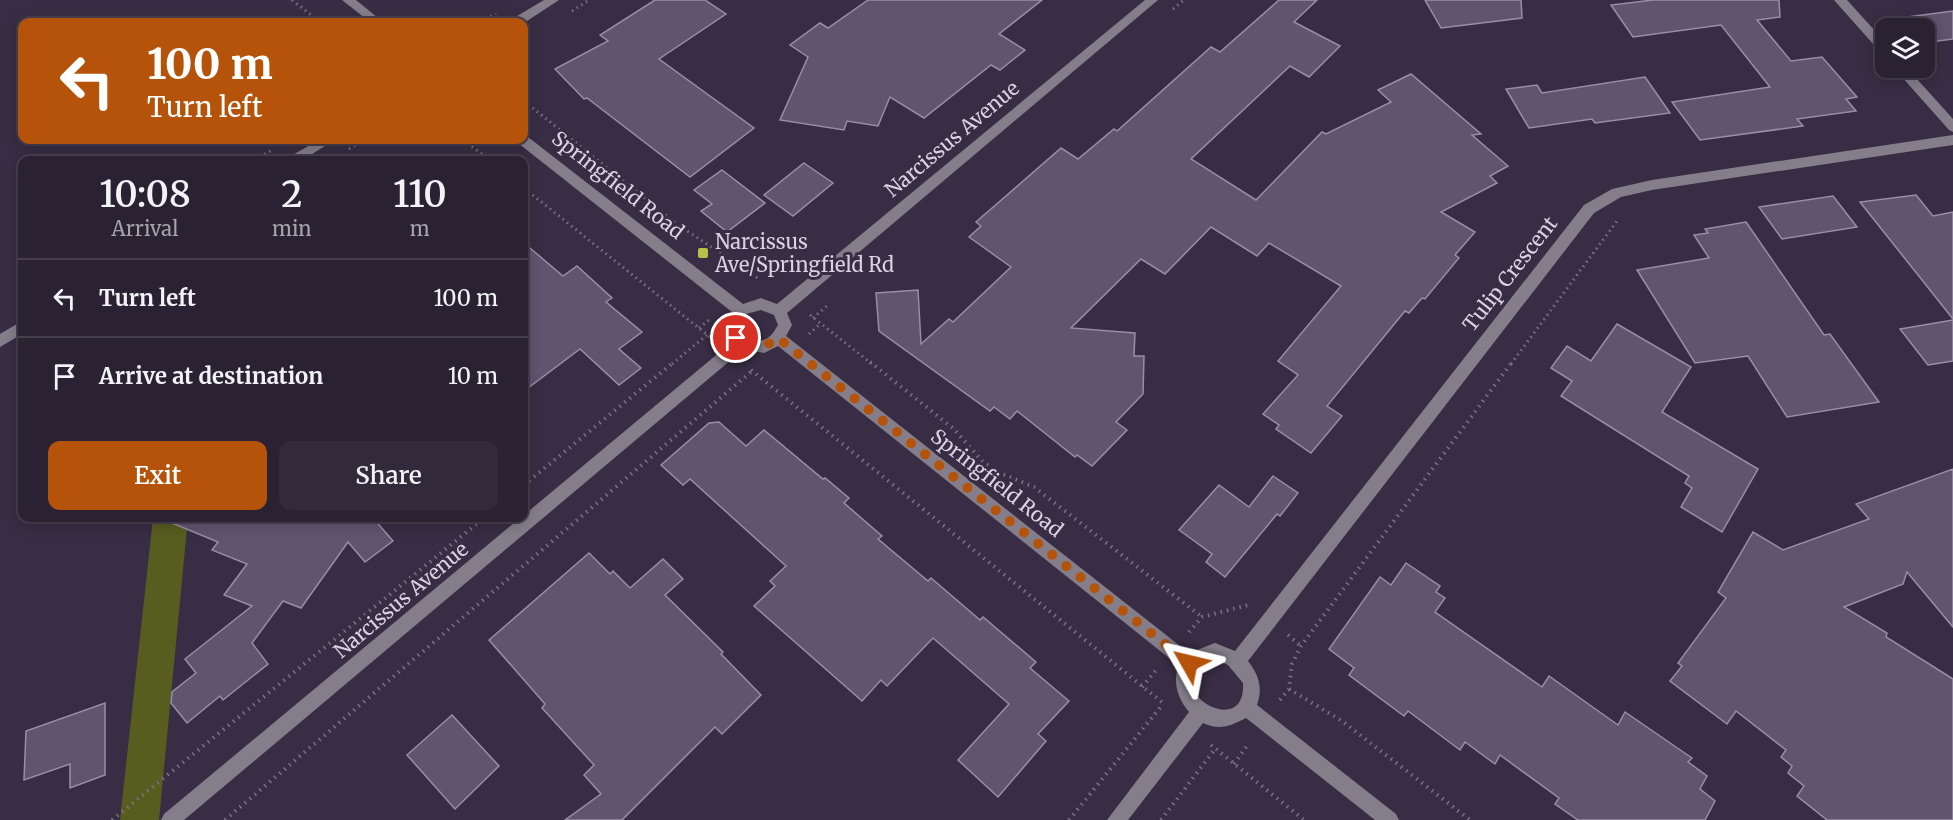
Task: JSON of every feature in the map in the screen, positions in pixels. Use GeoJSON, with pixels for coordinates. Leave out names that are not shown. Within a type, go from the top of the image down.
{"type":"FeatureCollection","features":[{"type":"Feature","properties":{"kind":"street"},"geometry":{"type":"LineString","coordinates":[[348,0],[372,18]]}},
{"type":"Feature","properties":{"kind":"street"},"geometry":{"type":"LineString","coordinates":[[523,18],[553,0]]}},
{"type":"Feature","properties":{"kind":"street","name":"Narcissus Avenue"},"geometry":{"type":"LineString","coordinates":[[779,310],[1152,0]]}},
{"type":"Feature","properties":{"kind":"street"},"geometry":{"type":"LineString","coordinates":[[1840,0],[1875,39]]}},
{"type":"Feature","properties":{"kind":"street"},"geometry":{"type":"LineString","coordinates":[[1909,78],[1953,127]]}},
{"type":"Feature","properties":{"kind":"street","name":"Tulip Crescent"},"geometry":{"type":"LineString","coordinates":[[1239,661],[1589,209],[1617,193],[1633,189],[1953,140]]}},
{"type":"Feature","properties":{"kind":"street"},"geometry":{"type":"LineString","coordinates":[[301,156],[321,144]]}},
{"type":"Feature","properties":{"kind":"street","name":"Springfield Road"},"geometry":{"type":"LineString","coordinates":[[528,144],[741,311]]}},
{"type":"Feature","properties":{"kind":"street"},"geometry":{"type":"LineString","coordinates":[[760,304],[779,310],[785,324],[778,338],[759,347],[741,343],[732,326],[741,311],[760,304]]}},
{"type":"Feature","properties":{"kind":"street"},"geometry":{"type":"LineString","coordinates":[[0,341],[18,330]]}},
{"type":"Feature","properties":{"kind":"street","name":"Springfield Road"},"geometry":{"type":"LineString","coordinates":[[778,338],[1189,663]]}},
{"type":"Feature","properties":{"kind":"street","name":"Narcissus Avenue"},"geometry":{"type":"LineString","coordinates":[[528,521],[741,343]]}},
{"type":"Feature","properties":{"kind":"street","name":"Narcissus Avenue"},"geometry":{"type":"LineString","coordinates":[[170,820],[527,522]]}},
{"type":"Feature","properties":{"kind":"street"},"geometry":{"type":"LineString","coordinates":[[1215,651],[1239,661],[1250,676],[1252,683],[1246,707],[1233,718],[1225,720],[1208,717],[1200,712],[1184,689],[1183,680],[1189,663],[1196,657],[1215,651]]}},
{"type":"Feature","properties":{"kind":"street"},"geometry":{"type":"LineString","coordinates":[[1246,707],[1390,820]]}},
{"type":"Feature","properties":{"kind":"street"},"geometry":{"type":"LineString","coordinates":[[1116,820],[1200,712]]}},
{"type":"Feature","properties":{"kind":"path"},"geometry":{"type":"LineString","coordinates":[[292,0],[315,18]]}},
{"type":"Feature","properties":{"kind":"path"},"geometry":{"type":"LineString","coordinates":[[528,103],[677,224],[752,277],[764,280]]}},
{"type":"Feature","properties":{"kind":"path"},"geometry":{"type":"LineString","coordinates":[[468,144],[485,156]]}},
{"type":"Feature","properties":{"kind":"path"},"geometry":{"type":"LineString","coordinates":[[528,191],[707,335],[528,483]]}},
{"type":"Feature","properties":{"kind":"path"},"geometry":{"type":"LineString","coordinates":[[1280,701],[1289,689],[1292,664],[1301,646],[1618,219]]}},
{"type":"Feature","properties":{"kind":"path"},"geometry":{"type":"LineString","coordinates":[[806,312],[954,429],[982,461],[1000,473],[1034,487],[1202,617]]}},
{"type":"Feature","properties":{"kind":"path"},"geometry":{"type":"LineString","coordinates":[[808,334],[820,324]]}},
{"type":"Feature","properties":{"kind":"path"},"geometry":{"type":"LineString","coordinates":[[225,820],[752,371],[1163,704],[1069,820]]}},
{"type":"Feature","properties":{"kind":"path"},"geometry":{"type":"LineString","coordinates":[[112,820],[479,522]]}},
{"type":"Feature","properties":{"kind":"path"},"geometry":{"type":"LineString","coordinates":[[1189,632],[1202,617],[1241,605],[1251,607]]}},
{"type":"Feature","properties":{"kind":"path"},"geometry":{"type":"LineString","coordinates":[[1286,633],[1301,646]]}},
{"type":"Feature","properties":{"kind":"path"},"geometry":{"type":"LineString","coordinates":[[1142,687],[1157,669]]}},
{"type":"Feature","properties":{"kind":"path"},"geometry":{"type":"LineString","coordinates":[[1289,689],[1342,721],[1470,820]]}},
{"type":"Feature","properties":{"kind":"path"},"geometry":{"type":"LineString","coordinates":[[1234,764],[1249,743]]}},
{"type":"Feature","properties":{"kind":"path"},"geometry":{"type":"LineString","coordinates":[[1161,820],[1215,748],[1304,820]]}},
{"type":"Feature","properties":{"kind":"green space"},"geometry":{"type":"Polygon","coordinates":[[[153,522],[188,522],[159,820],[120,820],[153,522]]]}},
{"type":"Feature","properties":{"kind":"building"},"geometry":{"type":"Polygon","coordinates":[[[655,0],[705,0],[726,14],[659,59],[754,128],[690,177],[587,98],[584,99],[555,69],[608,41],[600,35],[655,0]]]}},
{"type":"Feature","properties":{"kind":"building"},"geometry":{"type":"Polygon","coordinates":[[[868,0],[1042,0],[999,34],[1025,50],[1000,70],[991,65],[924,118],[890,97],[878,126],[847,121],[844,130],[780,120],[808,57],[790,45],[820,23],[828,28],[868,0]]]}},
{"type":"Feature","properties":{"kind":"building"},"geometry":{"type":"Polygon","coordinates":[[[1279,0],[1317,0],[1294,22],[1340,46],[1309,77],[1290,66],[1191,159],[1256,200],[1322,132],[1326,134],[1391,102],[1378,90],[1411,74],[1481,134],[1472,135],[1508,166],[1490,176],[1497,183],[1441,212],[1475,232],[1455,255],[1459,258],[1425,299],[1422,298],[1409,313],[1405,311],[1327,406],[1342,416],[1311,453],[1276,429],[1279,425],[1263,414],[1298,375],[1278,361],[1341,286],[1269,243],[1257,256],[1211,227],[1165,274],[1141,259],[1071,328],[1135,333],[1134,356],[1144,356],[1143,394],[1116,422],[1127,430],[1092,466],[1077,455],[1075,457],[1017,411],[1010,419],[994,407],[990,411],[879,331],[876,293],[918,290],[921,344],[949,319],[953,322],[1011,267],[969,237],[981,226],[976,222],[1061,148],[1078,159],[1114,129],[1117,131],[1211,47],[1220,52],[1279,0]]]}},
{"type":"Feature","properties":{"kind":"building"},"geometry":{"type":"Polygon","coordinates":[[[1425,0],[1521,0],[1522,18],[1441,28],[1425,0]]]}},
{"type":"Feature","properties":{"kind":"building"},"geometry":{"type":"Polygon","coordinates":[[[1653,0],[1779,0],[1780,17],[1757,20],[1791,61],[1822,57],[1857,97],[1846,99],[1856,111],[1797,119],[1803,126],[1700,140],[1672,102],[1770,87],[1721,25],[1633,37],[1611,5],[1653,0]]]}},
{"type":"Feature","properties":{"kind":"building"},"geometry":{"type":"Polygon","coordinates":[[[1953,11],[1953,39],[1935,41],[1935,18],[1907,17],[1953,11]]]}},
{"type":"Feature","properties":{"kind":"building"},"geometry":{"type":"Polygon","coordinates":[[[1645,77],[1670,113],[1595,123],[1592,119],[1529,128],[1506,89],[1537,85],[1542,93],[1645,77]]]}},
{"type":"Feature","properties":{"kind":"building"},"geometry":{"type":"Polygon","coordinates":[[[804,163],[833,183],[793,216],[764,195],[804,163]]]}},
{"type":"Feature","properties":{"kind":"building"},"geometry":{"type":"Polygon","coordinates":[[[722,170],[765,203],[727,232],[701,211],[712,204],[694,190],[722,170]]]}},
{"type":"Feature","properties":{"kind":"building"},"geometry":{"type":"Polygon","coordinates":[[[1916,195],[1933,216],[1953,212],[1953,319],[1860,202],[1916,195]]]}},
{"type":"Feature","properties":{"kind":"building"},"geometry":{"type":"Polygon","coordinates":[[[1833,196],[1857,227],[1782,239],[1759,207],[1833,196]]]}},
{"type":"Feature","properties":{"kind":"building"},"geometry":{"type":"Polygon","coordinates":[[[1746,222],[1824,335],[1830,334],[1879,402],[1787,417],[1748,356],[1695,363],[1637,270],[1709,258],[1694,235],[1708,233],[1705,229],[1746,222]]]}},
{"type":"Feature","properties":{"kind":"building"},"geometry":{"type":"Polygon","coordinates":[[[528,246],[563,276],[577,266],[612,298],[606,302],[642,332],[619,349],[641,368],[619,385],[580,349],[528,388],[528,246]]]}},
{"type":"Feature","properties":{"kind":"building"},"geometry":{"type":"Polygon","coordinates":[[[1953,320],[1953,361],[1928,365],[1900,329],[1953,320]]]}},
{"type":"Feature","properties":{"kind":"building"},"geometry":{"type":"Polygon","coordinates":[[[1617,324],[1691,367],[1662,412],[1758,469],[1722,532],[1681,507],[1692,488],[1685,483],[1689,476],[1561,396],[1572,381],[1551,368],[1567,346],[1591,361],[1617,324]]]}},
{"type":"Feature","properties":{"kind":"building"},"geometry":{"type":"Polygon","coordinates":[[[719,422],[746,446],[764,430],[823,479],[825,478],[849,498],[844,503],[882,536],[878,539],[928,581],[931,578],[980,620],[983,617],[1036,662],[1030,668],[1069,701],[1038,734],[1046,741],[998,797],[958,760],[1009,704],[933,638],[887,686],[881,680],[862,701],[754,606],[775,586],[770,581],[786,566],[690,479],[683,485],[661,465],[709,423],[719,422]]]}},
{"type":"Feature","properties":{"kind":"building"},"geometry":{"type":"Polygon","coordinates":[[[1953,469],[1953,627],[1907,572],[1903,584],[1844,607],[1887,633],[1886,637],[1953,679],[1953,820],[1827,820],[1797,796],[1804,786],[1788,773],[1792,766],[1781,757],[1786,750],[1736,711],[1727,724],[1670,681],[1682,666],[1678,663],[1726,598],[1718,592],[1753,532],[1783,550],[1869,519],[1856,504],[1953,469]]]}},
{"type":"Feature","properties":{"kind":"building"},"geometry":{"type":"Polygon","coordinates":[[[1273,476],[1298,493],[1280,516],[1277,514],[1225,577],[1206,562],[1212,554],[1179,530],[1219,485],[1249,507],[1273,476]]]}},
{"type":"Feature","properties":{"kind":"building"},"geometry":{"type":"Polygon","coordinates":[[[170,522],[376,522],[393,541],[365,562],[348,542],[301,608],[283,601],[252,643],[268,664],[223,700],[220,696],[187,723],[171,703],[172,692],[196,673],[185,659],[252,606],[224,595],[247,564],[212,550],[218,542],[170,522]]]}},
{"type":"Feature","properties":{"kind":"building"},"geometry":{"type":"Polygon","coordinates":[[[589,553],[610,574],[613,571],[630,588],[663,559],[683,579],[665,595],[723,652],[721,654],[761,695],[722,734],[715,727],[622,820],[565,820],[601,794],[584,775],[594,765],[542,708],[545,704],[489,640],[589,553]]]}},
{"type":"Feature","properties":{"kind":"building"},"geometry":{"type":"Polygon","coordinates":[[[1406,563],[1440,586],[1436,592],[1445,598],[1435,612],[1542,687],[1549,676],[1618,725],[1625,712],[1692,758],[1688,762],[1707,776],[1700,789],[1715,801],[1705,820],[1578,820],[1555,804],[1559,798],[1500,755],[1495,764],[1465,742],[1460,750],[1408,711],[1404,716],[1349,675],[1354,668],[1329,649],[1380,577],[1391,585],[1406,563]]]}},
{"type":"Feature","properties":{"kind":"building"},"geometry":{"type":"Polygon","coordinates":[[[105,703],[105,775],[70,788],[70,764],[24,780],[26,731],[105,703]]]}},
{"type":"Feature","properties":{"kind":"building"},"geometry":{"type":"Polygon","coordinates":[[[452,715],[499,766],[455,809],[407,755],[452,715]]]}},
{"type":"Feature","properties":{"kind":"place","name":"Narcissus Ave/Springfield Rd"},"geometry":{"type":"Point","coordinates":[703,253]}},
{"type":"Feature","properties":{"kind":"route"},"geometry":{"type":"LineString","coordinates":[[736,338],[748,346],[759,347],[778,338],[1189,663]]}}]}
